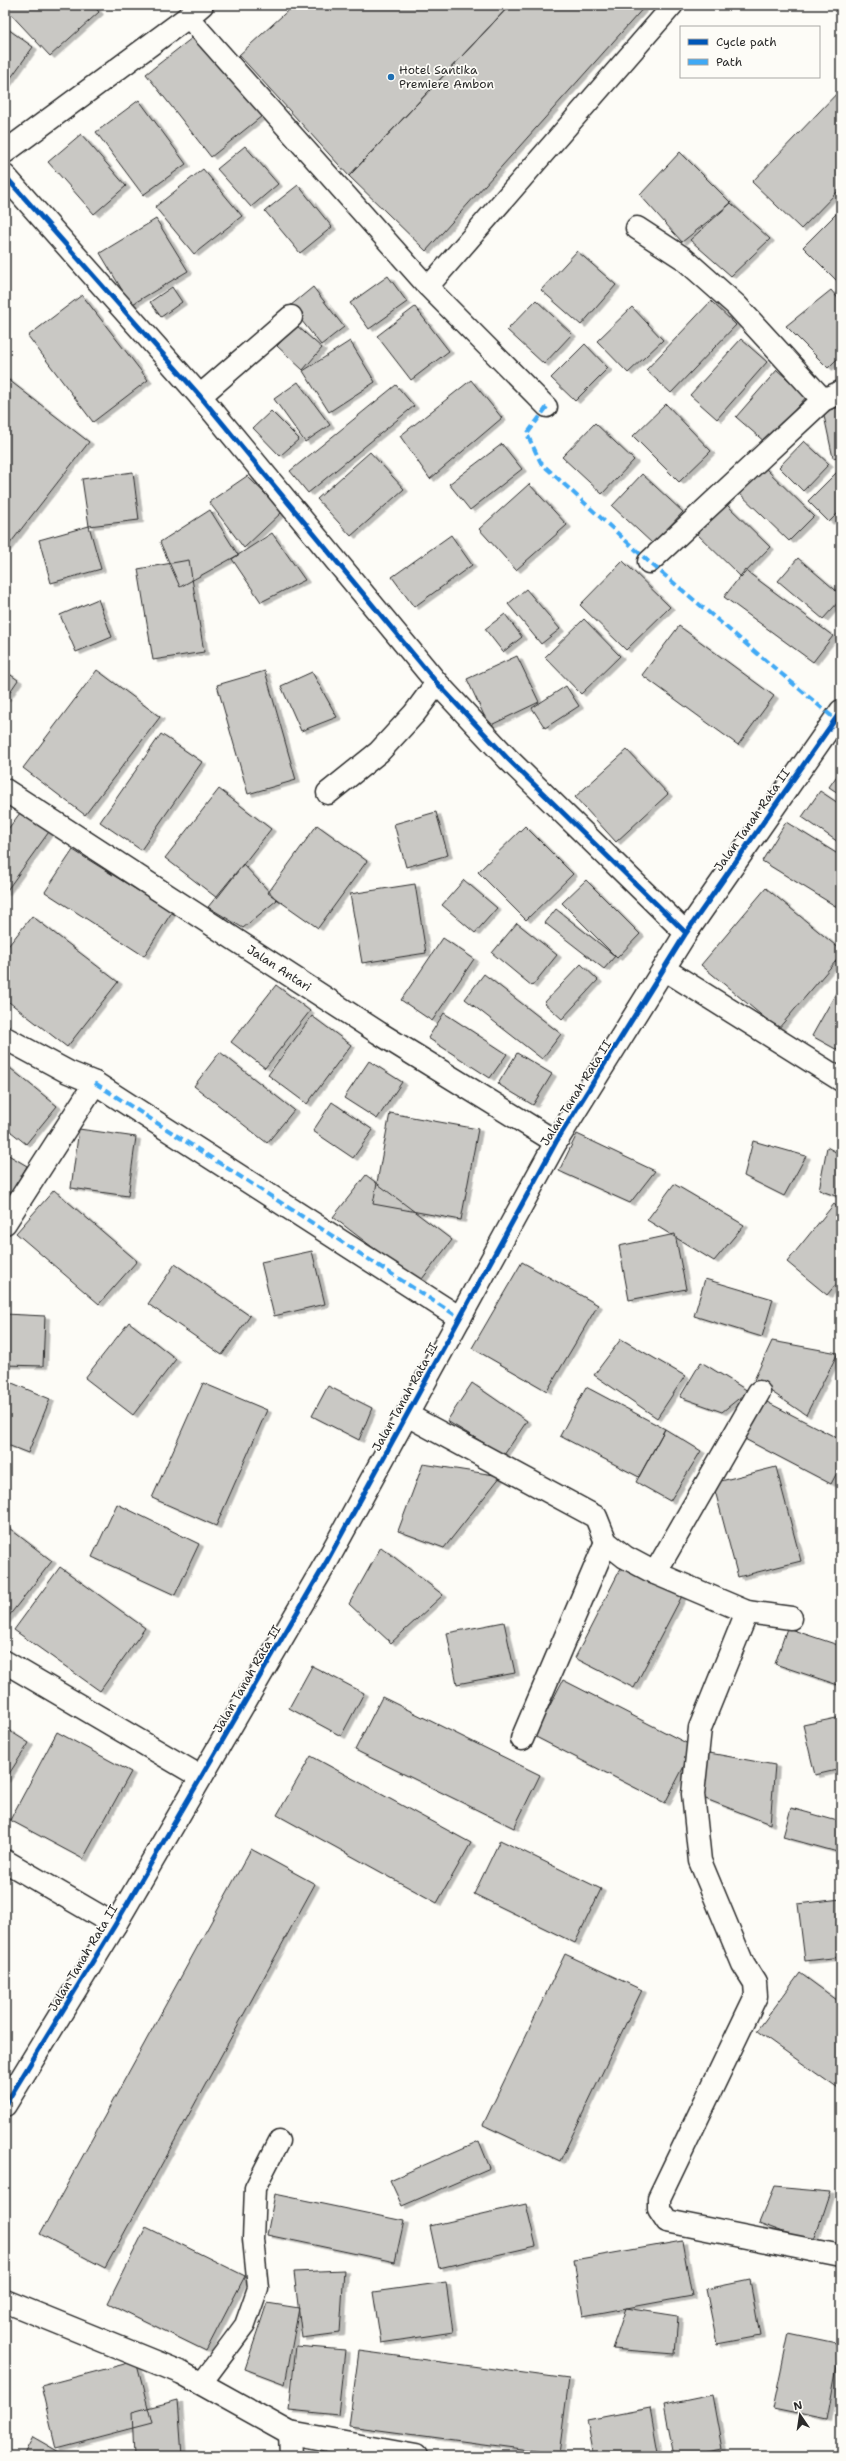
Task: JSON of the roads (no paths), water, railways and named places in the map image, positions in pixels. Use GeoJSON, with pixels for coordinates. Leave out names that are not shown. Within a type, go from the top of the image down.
{"type":"FeatureCollection","features":[{"type":"Feature","properties":{"kind":"street"},"geometry":{"type":"LineString","coordinates":[[5,152],[195,11]]}},
{"type":"Feature","properties":{"kind":"street"},"geometry":{"type":"LineString","coordinates":[[5,176],[200,396],[437,683],[508,759],[686,933]]}},
{"type":"Feature","properties":{"kind":"street"},"geometry":{"type":"LineString","coordinates":[[638,228],[683,258],[736,305],[832,396],[649,562]]}},
{"type":"Feature","properties":{"kind":"street"},"geometry":{"type":"LineString","coordinates":[[200,396],[291,316]]}},
{"type":"Feature","properties":{"kind":"street"},"geometry":{"type":"LineString","coordinates":[[328,793],[379,752],[414,714],[437,683]]}},
{"type":"Feature","properties":{"kind":"street","name":"Jalan Tanah Rata II"},"geometry":{"type":"LineString","coordinates":[[5,2105],[116,1925],[328,1561],[556,1142],[686,933],[761,823],[839,718]]}},
{"type":"Feature","properties":{"kind":"street","name":"Jalan Antari"},"geometry":{"type":"LineString","coordinates":[[5,790],[379,1033],[556,1142]]}},
{"type":"Feature","properties":{"kind":"street"},"geometry":{"type":"LineString","coordinates":[[664,969],[841,1080]]}},
{"type":"Feature","properties":{"kind":"street"},"geometry":{"type":"LineString","coordinates":[[5,1038],[68,1072],[95,1083],[460,1318]]}},
{"type":"Feature","properties":{"kind":"street"},"geometry":{"type":"LineString","coordinates":[[5,1223],[95,1083]]}},
{"type":"Feature","properties":{"kind":"street"},"geometry":{"type":"LineString","coordinates":[[655,1573],[758,1392]]}},
{"type":"Feature","properties":{"kind":"street"},"geometry":{"type":"LineString","coordinates":[[407,1415],[596,1517],[606,1542],[625,1557],[655,1573],[747,1612],[791,1618]]}},
{"type":"Feature","properties":{"kind":"street"},"geometry":{"type":"LineString","coordinates":[[522,1739],[606,1542]]}},
{"type":"Feature","properties":{"kind":"street"},"geometry":{"type":"LineString","coordinates":[[747,1612],[700,1728],[693,1794],[700,1861],[744,1964],[756,1983],[756,1996],[659,2198],[659,2209],[667,2221],[841,2256]]}},
{"type":"Feature","properties":{"kind":"street"},"geometry":{"type":"LineString","coordinates":[[5,1662],[201,1777]]}},
{"type":"Feature","properties":{"kind":"street"},"geometry":{"type":"LineString","coordinates":[[5,1861],[116,1925]]}},
{"type":"Feature","properties":{"kind":"street"},"geometry":{"type":"LineString","coordinates":[[5,2301],[182,2373],[290,2432],[416,2456]]}},
{"type":"Feature","properties":{"kind":"street"},"geometry":{"type":"LineString","coordinates":[[290,2432],[292,2456]]}},
{"type":"Feature","properties":{"kind":"lane"},"geometry":{"type":"LineString","coordinates":[[428,287],[673,5]]}},
{"type":"Feature","properties":{"kind":"lane"},"geometry":{"type":"LineString","coordinates":[[195,11],[428,287],[547,406]]}},
{"type":"Feature","properties":{"kind":"lane"},"geometry":{"type":"LineString","coordinates":[[202,2384],[245,2325],[258,2288],[253,2239],[255,2188],[279,2141]]}},
{"type":"Feature","properties":{"kind":"place","name":"Hotel Santika Premiere Ambon"},"geometry":{"type":"Point","coordinates":[391,77]}}]}
